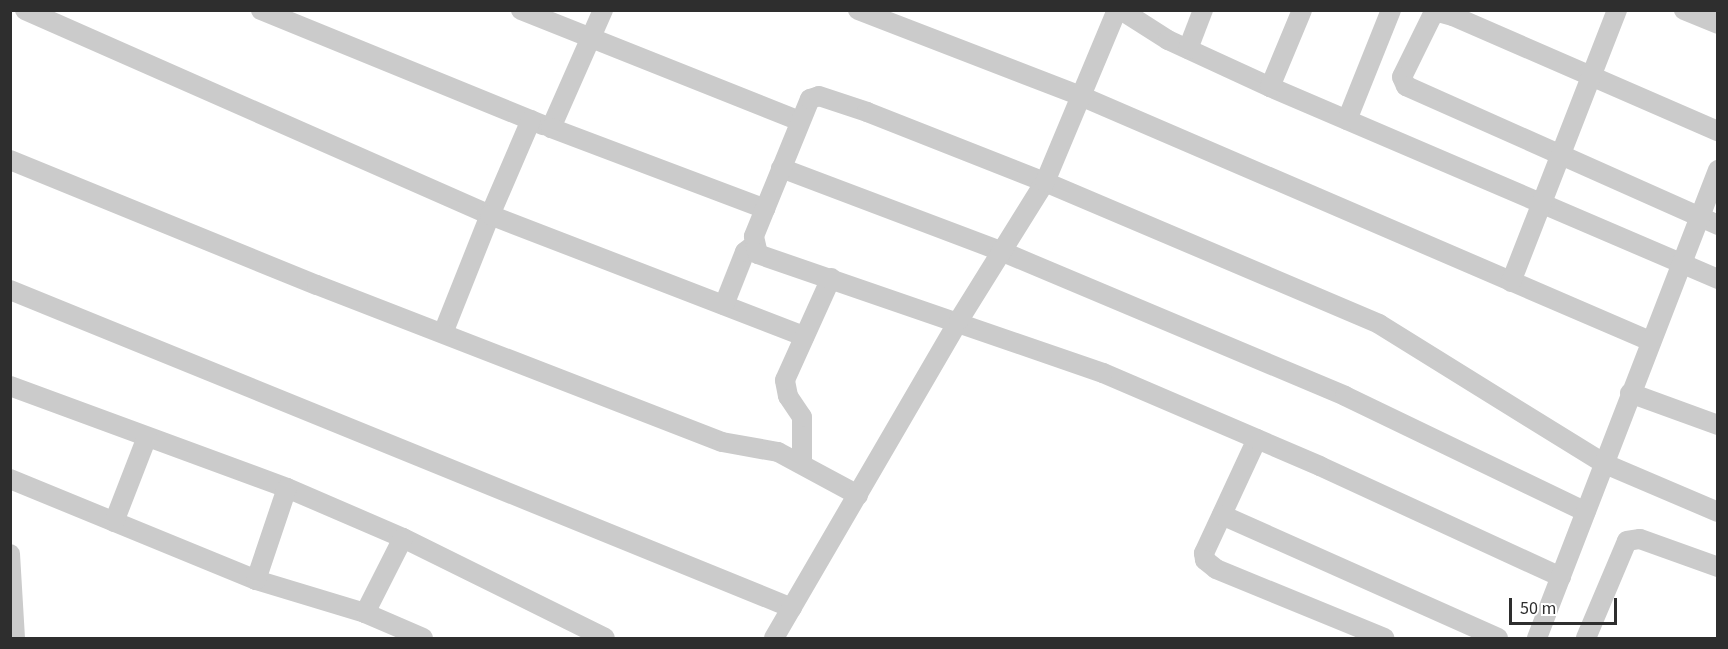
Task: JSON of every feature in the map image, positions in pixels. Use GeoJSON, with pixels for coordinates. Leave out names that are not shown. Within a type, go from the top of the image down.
{"type":"FeatureCollection","features":[{"type":"Feature","properties":{"kind":"street"},"geometry":{"type":"LineString","coordinates":[[25,10],[490,215],[804,336]]}},
{"type":"Feature","properties":{"kind":"street"},"geometry":{"type":"LineString","coordinates":[[261,10],[551,128],[765,209]]}},
{"type":"Feature","properties":{"kind":"street"},"geometry":{"type":"LineString","coordinates":[[521,10],[800,121]]}},
{"type":"Feature","properties":{"kind":"street"},"geometry":{"type":"LineString","coordinates":[[551,128],[593,39],[603,10]]}},
{"type":"Feature","properties":{"kind":"street"},"geometry":{"type":"LineString","coordinates":[[858,10],[1083,97],[1650,341]]}},
{"type":"Feature","properties":{"kind":"street"},"geometry":{"type":"LineString","coordinates":[[774,639],[959,320],[1045,182],[1083,97],[1117,10]]}},
{"type":"Feature","properties":{"kind":"street"},"geometry":{"type":"LineString","coordinates":[[1121,10],[1188,48],[1270,87],[1681,261],[1718,279]]}},
{"type":"Feature","properties":{"kind":"street"},"geometry":{"type":"LineString","coordinates":[[1188,48],[1203,10]]}},
{"type":"Feature","properties":{"kind":"street"},"geometry":{"type":"LineString","coordinates":[[1270,87],[1302,10]]}},
{"type":"Feature","properties":{"kind":"street"},"geometry":{"type":"LineString","coordinates":[[1347,120],[1391,10]]}},
{"type":"Feature","properties":{"kind":"street"},"geometry":{"type":"LineString","coordinates":[[1511,282],[1617,10]]}},
{"type":"Feature","properties":{"kind":"street"},"geometry":{"type":"LineString","coordinates":[[1684,10],[1718,24]]}},
{"type":"Feature","properties":{"kind":"street"},"geometry":{"type":"LineString","coordinates":[[1718,131],[1454,13],[1438,12],[1432,16],[1402,76],[1406,86],[1718,225]]}},
{"type":"Feature","properties":{"kind":"street"},"geometry":{"type":"LineString","coordinates":[[724,305],[745,252],[754,245],[765,209],[800,121],[810,99],[819,96],[1045,182],[1379,324],[1603,463],[1718,512]]}},
{"type":"Feature","properties":{"kind":"street"},"geometry":{"type":"LineString","coordinates":[[443,333],[531,120]]}},
{"type":"Feature","properties":{"kind":"street"},"geometry":{"type":"LineString","coordinates":[[10,160],[722,442],[768,448],[802,462],[858,495]]}},
{"type":"Feature","properties":{"kind":"street"},"geometry":{"type":"LineString","coordinates":[[781,168],[1003,252],[1345,396],[1586,512]]}},
{"type":"Feature","properties":{"kind":"street"},"geometry":{"type":"LineString","coordinates":[[1537,639],[1650,341],[1718,170]]}},
{"type":"Feature","properties":{"kind":"street"},"geometry":{"type":"LineString","coordinates":[[754,245],[759,254],[959,320],[1103,373],[1257,439],[1561,577]]}},
{"type":"Feature","properties":{"kind":"street"},"geometry":{"type":"LineString","coordinates":[[802,462],[802,417],[788,396],[785,380],[831,278]]}},
{"type":"Feature","properties":{"kind":"street"},"geometry":{"type":"LineString","coordinates":[[10,290],[792,608]]}},
{"type":"Feature","properties":{"kind":"street"},"geometry":{"type":"LineString","coordinates":[[10,386],[287,488],[403,538],[606,639]]}},
{"type":"Feature","properties":{"kind":"street"},"geometry":{"type":"LineString","coordinates":[[1630,393],[1718,425]]}},
{"type":"Feature","properties":{"kind":"street"},"geometry":{"type":"LineString","coordinates":[[114,522],[147,438]]}},
{"type":"Feature","properties":{"kind":"street"},"geometry":{"type":"LineString","coordinates":[[1257,439],[1204,553],[1209,565],[1384,639]]}},
{"type":"Feature","properties":{"kind":"street"},"geometry":{"type":"LineString","coordinates":[[10,478],[256,580],[365,613],[423,639]]}},
{"type":"Feature","properties":{"kind":"street"},"geometry":{"type":"LineString","coordinates":[[256,580],[287,488]]}},
{"type":"Feature","properties":{"kind":"street"},"geometry":{"type":"LineString","coordinates":[[1222,515],[1498,639]]}},
{"type":"Feature","properties":{"kind":"street"},"geometry":{"type":"LineString","coordinates":[[365,613],[403,538]]}},
{"type":"Feature","properties":{"kind":"street"},"geometry":{"type":"LineString","coordinates":[[1586,639],[1627,541],[1640,539],[1718,567]]}},
{"type":"Feature","properties":{"kind":"street"},"geometry":{"type":"LineString","coordinates":[[10,554],[15,639]]}}]}
